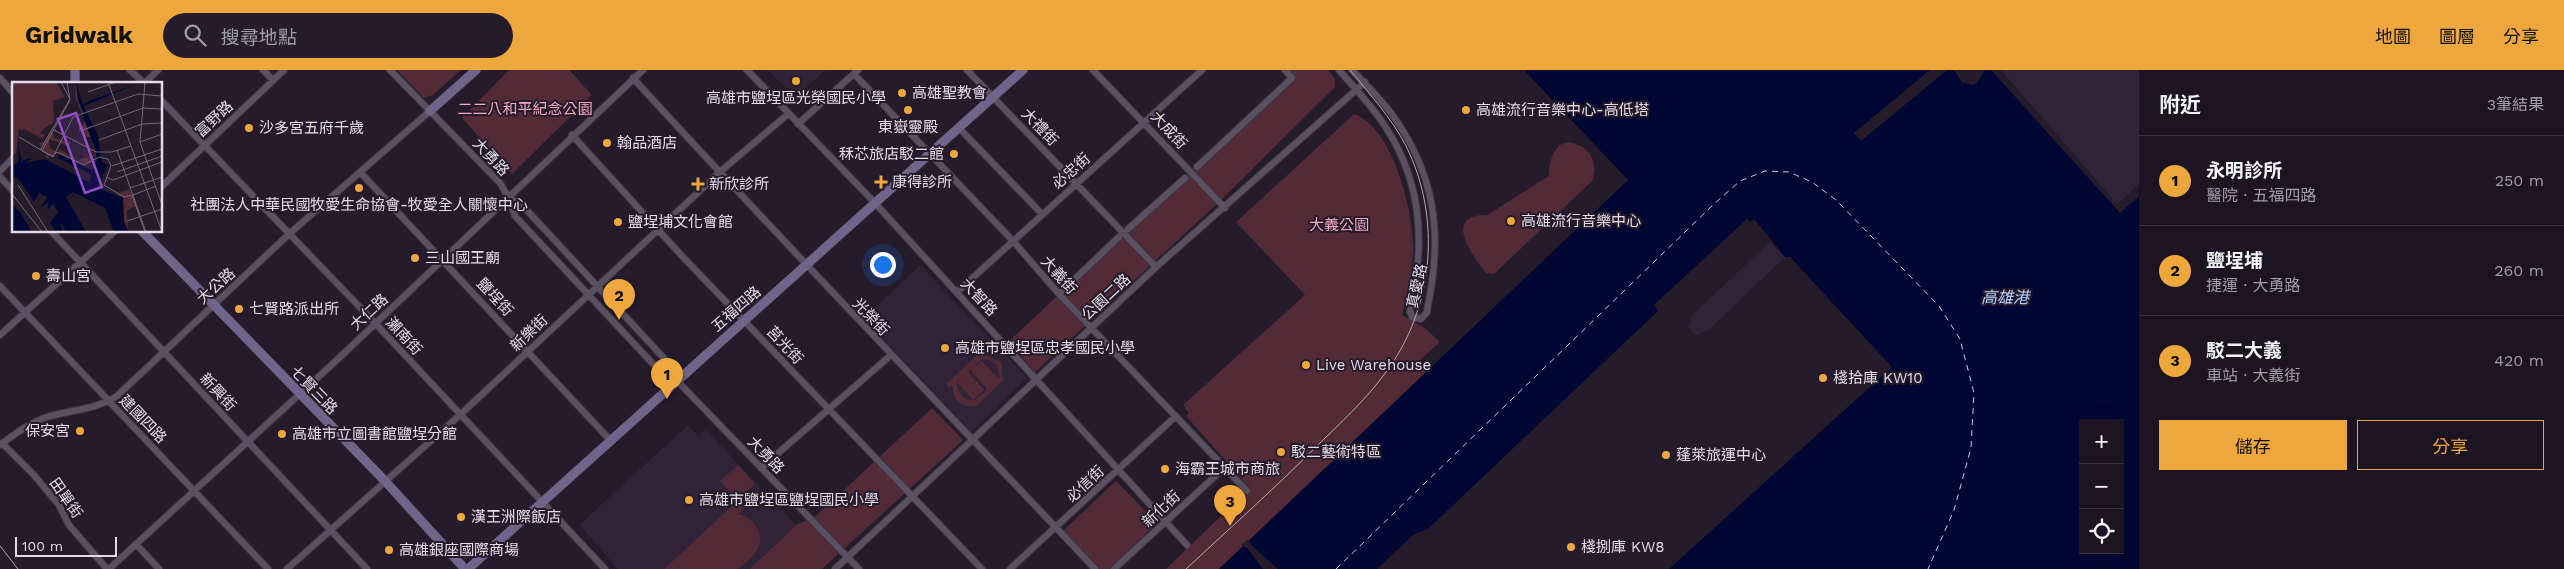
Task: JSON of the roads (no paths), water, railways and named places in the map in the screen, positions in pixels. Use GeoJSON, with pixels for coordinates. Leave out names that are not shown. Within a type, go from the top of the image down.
{"type":"FeatureCollection","features":[{"type":"Feature","properties":{"kind":"street"},"geometry":{"type":"LineString","coordinates":[[130,70],[143,82]]}},
{"type":"Feature","properties":{"kind":"street"},"geometry":{"type":"LineString","coordinates":[[147,82],[158,70]]}},
{"type":"Feature","properties":{"kind":"street"},"geometry":{"type":"LineString","coordinates":[[263,70],[273,80]]}},
{"type":"Feature","properties":{"kind":"street","name":"富野路"},"geometry":{"type":"LineString","coordinates":[[162,185],[284,70]]}},
{"type":"Feature","properties":{"kind":"street","name":"大勇路"},"geometry":{"type":"LineString","coordinates":[[390,70],[500,183],[509,198],[515,216],[667,379],[676,380]]}},
{"type":"Feature","properties":{"kind":"street"},"geometry":{"type":"LineString","coordinates":[[430,111],[476,70]]}},
{"type":"Feature","properties":{"kind":"street","name":"大仁路"},"geometry":{"type":"LineString","coordinates":[[108,569],[299,395],[509,198],[572,135],[643,70]]}},
{"type":"Feature","properties":{"kind":"street","name":"大智路"},"geometry":{"type":"LineString","coordinates":[[747,70],[875,203],[1187,546]]}},
{"type":"Feature","properties":{"kind":"street","name":"大禮街"},"geometry":{"type":"LineString","coordinates":[[967,70],[1156,267]]}},
{"type":"Feature","properties":{"kind":"street","name":"五福四路"},"geometry":{"type":"LineString","coordinates":[[466,569],[1023,70]]}},
{"type":"Feature","properties":{"kind":"street","name":"大成街"},"geometry":{"type":"LineString","coordinates":[[1094,70],[1225,208]]}},
{"type":"Feature","properties":{"kind":"street","name":"必忠街"},"geometry":{"type":"LineString","coordinates":[[957,292],[1202,70]]}},
{"type":"Feature","properties":{"kind":"street"},"geometry":{"type":"LineString","coordinates":[[1197,167],[1292,78],[1285,70]]}},
{"type":"Feature","properties":{"kind":"street"},"geometry":{"type":"LineString","coordinates":[[1339,70],[1356,89]]}},
{"type":"Feature","properties":{"kind":"street"},"geometry":{"type":"LineString","coordinates":[[1352,70],[1365,82]]}},
{"type":"Feature","properties":{"kind":"street"},"geometry":{"type":"LineString","coordinates":[[798,124],[856,72]]}},
{"type":"Feature","properties":{"kind":"street","name":"大義街"},"geometry":{"type":"LineString","coordinates":[[856,72],[1013,241],[1059,294],[1247,491]]}},
{"type":"Feature","properties":{"kind":"street"},"geometry":{"type":"LineString","coordinates":[[0,78],[12,92]]}},
{"type":"Feature","properties":{"kind":"street","name":"光榮街"},"geometry":{"type":"LineString","coordinates":[[633,78],[721,171],[806,266],[1095,569]]}},
{"type":"Feature","properties":{"kind":"street","name":"公園二路"},"geometry":{"type":"LineString","coordinates":[[835,569],[1156,267],[1225,208],[1365,82]]}},
{"type":"Feature","properties":{"kind":"street","name":"真愛路"},"geometry":{"type":"LineString","coordinates":[[1356,89],[1379,118],[1400,155],[1416,201],[1420,248],[1417,279],[1410,312],[1412,317],[1421,319],[1427,312],[1437,246],[1430,195],[1422,170],[1406,135],[1391,113],[1365,82]]}},
{"type":"Feature","properties":{"kind":"street","name":"瀨南街"},"geometry":{"type":"LineString","coordinates":[[162,101],[375,323],[605,569]]}},
{"type":"Feature","properties":{"kind":"street","name":"大公路"},"geometry":{"type":"LineString","coordinates":[[1,444],[28,425],[45,418],[109,401],[289,234],[430,111]]}},
{"type":"Feature","properties":{"kind":"street","name":"新樂街"},"geometry":{"type":"LineString","coordinates":[[287,569],[461,414],[721,171],[788,114]]}},
{"type":"Feature","properties":{"kind":"street"},"geometry":{"type":"LineString","coordinates":[[959,128],[1042,214]]}},
{"type":"Feature","properties":{"kind":"street","name":"莒光街"},"geometry":{"type":"LineString","coordinates":[[572,135],[660,229],[682,256],[982,569]]}},
{"type":"Feature","properties":{"kind":"street"},"geometry":{"type":"LineString","coordinates":[[0,171],[12,159]]}},
{"type":"Feature","properties":{"kind":"street","name":"鹽埕街"},"geometry":{"type":"LineString","coordinates":[[360,172],[610,440]]}},
{"type":"Feature","properties":{"kind":"street"},"geometry":{"type":"LineString","coordinates":[[0,177],[12,190]]}},
{"type":"Feature","properties":{"kind":"street"},"geometry":{"type":"LineString","coordinates":[[1128,229],[1185,178]]}},
{"type":"Feature","properties":{"kind":"street","name":"大勇路"},"geometry":{"type":"LineString","coordinates":[[509,198],[522,205],[674,369],[676,380],[859,569]]}},
{"type":"Feature","properties":{"kind":"street","name":"新興街"},"geometry":{"type":"LineString","coordinates":[[52,232],[367,569]]}},
{"type":"Feature","properties":{"kind":"street"},"geometry":{"type":"LineString","coordinates":[[0,335],[114,232]]}},
{"type":"Feature","properties":{"kind":"street","name":"七賢三路"},"geometry":{"type":"LineString","coordinates":[[143,232],[299,395],[385,481],[466,569]]}},
{"type":"Feature","properties":{"kind":"street"},"geometry":{"type":"LineString","coordinates":[[1059,294],[1119,237]]}},
{"type":"Feature","properties":{"kind":"street","name":"建國四路"},"geometry":{"type":"LineString","coordinates":[[0,286],[268,569]]}},
{"type":"Feature","properties":{"kind":"street"},"geometry":{"type":"LineString","coordinates":[[761,468],[891,355]]}},
{"type":"Feature","properties":{"kind":"street","name":"必信街"},"geometry":{"type":"LineString","coordinates":[[1010,569],[1176,416]]}},
{"type":"Feature","properties":{"kind":"street","name":"田單街"},"geometry":{"type":"LineString","coordinates":[[1,444],[40,482],[59,505],[70,525],[108,569]]}},
{"type":"Feature","properties":{"kind":"street","name":"新化街"},"geometry":{"type":"LineString","coordinates":[[1114,569],[1224,468]]}},
{"type":"Feature","properties":{"kind":"street"},"geometry":{"type":"LineString","coordinates":[[136,544],[159,569]]}},
{"type":"Feature","properties":{"kind":"water","name":"高雄港"},"geometry":{"type":"Polygon","coordinates":[[[1524,70],[1991,70],[2120,213],[2139,196],[2139,569],[1669,569],[1892,367],[1790,257],[1785,257],[1754,219],[1750,222],[1747,219],[1654,305],[1658,311],[1428,529],[1413,535],[1377,569],[1219,569],[1628,180],[1524,70]]]}},
{"type":"Feature","properties":{"kind":"tram line"},"geometry":{"type":"LineString","coordinates":[[1186,569],[1284,478],[1361,402],[1386,372],[1402,347],[1414,320],[1423,291],[1428,262],[1428,232],[1425,203],[1417,174],[1406,146],[1394,125],[1350,70]]}},
{"type":"Feature","properties":{"kind":"tram line"},"geometry":{"type":"LineString","coordinates":[[0,546],[18,569]]}},
{"type":"Feature","properties":{"kind":"place","name":"高雄市鹽埕區光榮國民小學"},"geometry":{"type":"Point","coordinates":[796,81]}},
{"type":"Feature","properties":{"kind":"place","name":"高雄聖教會"},"geometry":{"type":"Point","coordinates":[902,93]}},
{"type":"Feature","properties":{"kind":"place","name":"東嶽靈殿"},"geometry":{"type":"Point","coordinates":[908,110]}},
{"type":"Feature","properties":{"kind":"place","name":"高雄流行音樂中心-高低塔"},"geometry":{"type":"Point","coordinates":[1466,110]}},
{"type":"Feature","properties":{"kind":"place","name":"沙多宮五府千歲"},"geometry":{"type":"Point","coordinates":[249,128]}},
{"type":"Feature","properties":{"kind":"place","name":"翰品酒店"},"geometry":{"type":"Point","coordinates":[607,143]}},
{"type":"Feature","properties":{"kind":"place","name":"秝芯旅店駁二館"},"geometry":{"type":"Point","coordinates":[954,154]}},
{"type":"Feature","properties":{"kind":"place","name":"康得診所"},"geometry":{"type":"Point","coordinates":[881,182]}},
{"type":"Feature","properties":{"kind":"place","name":"新欣診所"},"geometry":{"type":"Point","coordinates":[698,184]}},
{"type":"Feature","properties":{"kind":"place","name":"社團法人中華民國牧愛生命協會-牧愛全人關懷中心"},"geometry":{"type":"Point","coordinates":[359,188]}},
{"type":"Feature","properties":{"kind":"place","name":"高雄流行音樂中心"},"geometry":{"type":"Point","coordinates":[1511,221]}},
{"type":"Feature","properties":{"kind":"place","name":"鹽埕埔文化會館"},"geometry":{"type":"Point","coordinates":[618,222]}},
{"type":"Feature","properties":{"kind":"place","name":"三山國王廟"},"geometry":{"type":"Point","coordinates":[415,258]}},
{"type":"Feature","properties":{"kind":"place","name":"壽山宮"},"geometry":{"type":"Point","coordinates":[36,276]}},
{"type":"Feature","properties":{"kind":"place","name":"七賢路派出所"},"geometry":{"type":"Point","coordinates":[239,309]}},
{"type":"Feature","properties":{"kind":"place","name":"鹽埕埔"},"geometry":{"type":"Point","coordinates":[619,320]}},
{"type":"Feature","properties":{"kind":"place","name":"高雄市鹽埕區忠孝國民小學"},"geometry":{"type":"Point","coordinates":[945,348]}},
{"type":"Feature","properties":{"kind":"place","name":"Live Warehouse"},"geometry":{"type":"Point","coordinates":[1306,365]}},
{"type":"Feature","properties":{"kind":"place","name":"棧拾庫 KW10"},"geometry":{"type":"Point","coordinates":[1823,378]}},
{"type":"Feature","properties":{"kind":"place","name":"永明診所"},"geometry":{"type":"Point","coordinates":[667,399]}},
{"type":"Feature","properties":{"kind":"place","name":"保安宮"},"geometry":{"type":"Point","coordinates":[80,431]}},
{"type":"Feature","properties":{"kind":"place","name":"高雄市立圖書館鹽埕分館"},"geometry":{"type":"Point","coordinates":[282,434]}},
{"type":"Feature","properties":{"kind":"place","name":"駁二藝術特區"},"geometry":{"type":"Point","coordinates":[1281,452]}},
{"type":"Feature","properties":{"kind":"place","name":"蓬萊旅運中心"},"geometry":{"type":"Point","coordinates":[1666,455]}},
{"type":"Feature","properties":{"kind":"place","name":"海霸王城市商旅"},"geometry":{"type":"Point","coordinates":[1165,469]}},
{"type":"Feature","properties":{"kind":"place","name":"高雄市鹽埕區鹽埕國民小學"},"geometry":{"type":"Point","coordinates":[689,500]}},
{"type":"Feature","properties":{"kind":"place","name":"漢王洲際飯店"},"geometry":{"type":"Point","coordinates":[461,517]}},
{"type":"Feature","properties":{"kind":"place","name":"駁二大義"},"geometry":{"type":"Point","coordinates":[1230,526]}},
{"type":"Feature","properties":{"kind":"place","name":"棧捌庫 KW8"},"geometry":{"type":"Point","coordinates":[1571,547]}},
{"type":"Feature","properties":{"kind":"place","name":"高雄銀座國際商場"},"geometry":{"type":"Point","coordinates":[389,550]}},
{"type":"Feature","properties":{"kind":"park label","name":"二二八和平紀念公園"},"geometry":{"type":"Point","coordinates":[525,109]}},
{"type":"Feature","properties":{"kind":"park label","name":"大義公園"},"geometry":{"type":"Point","coordinates":[1339,225]}}]}
